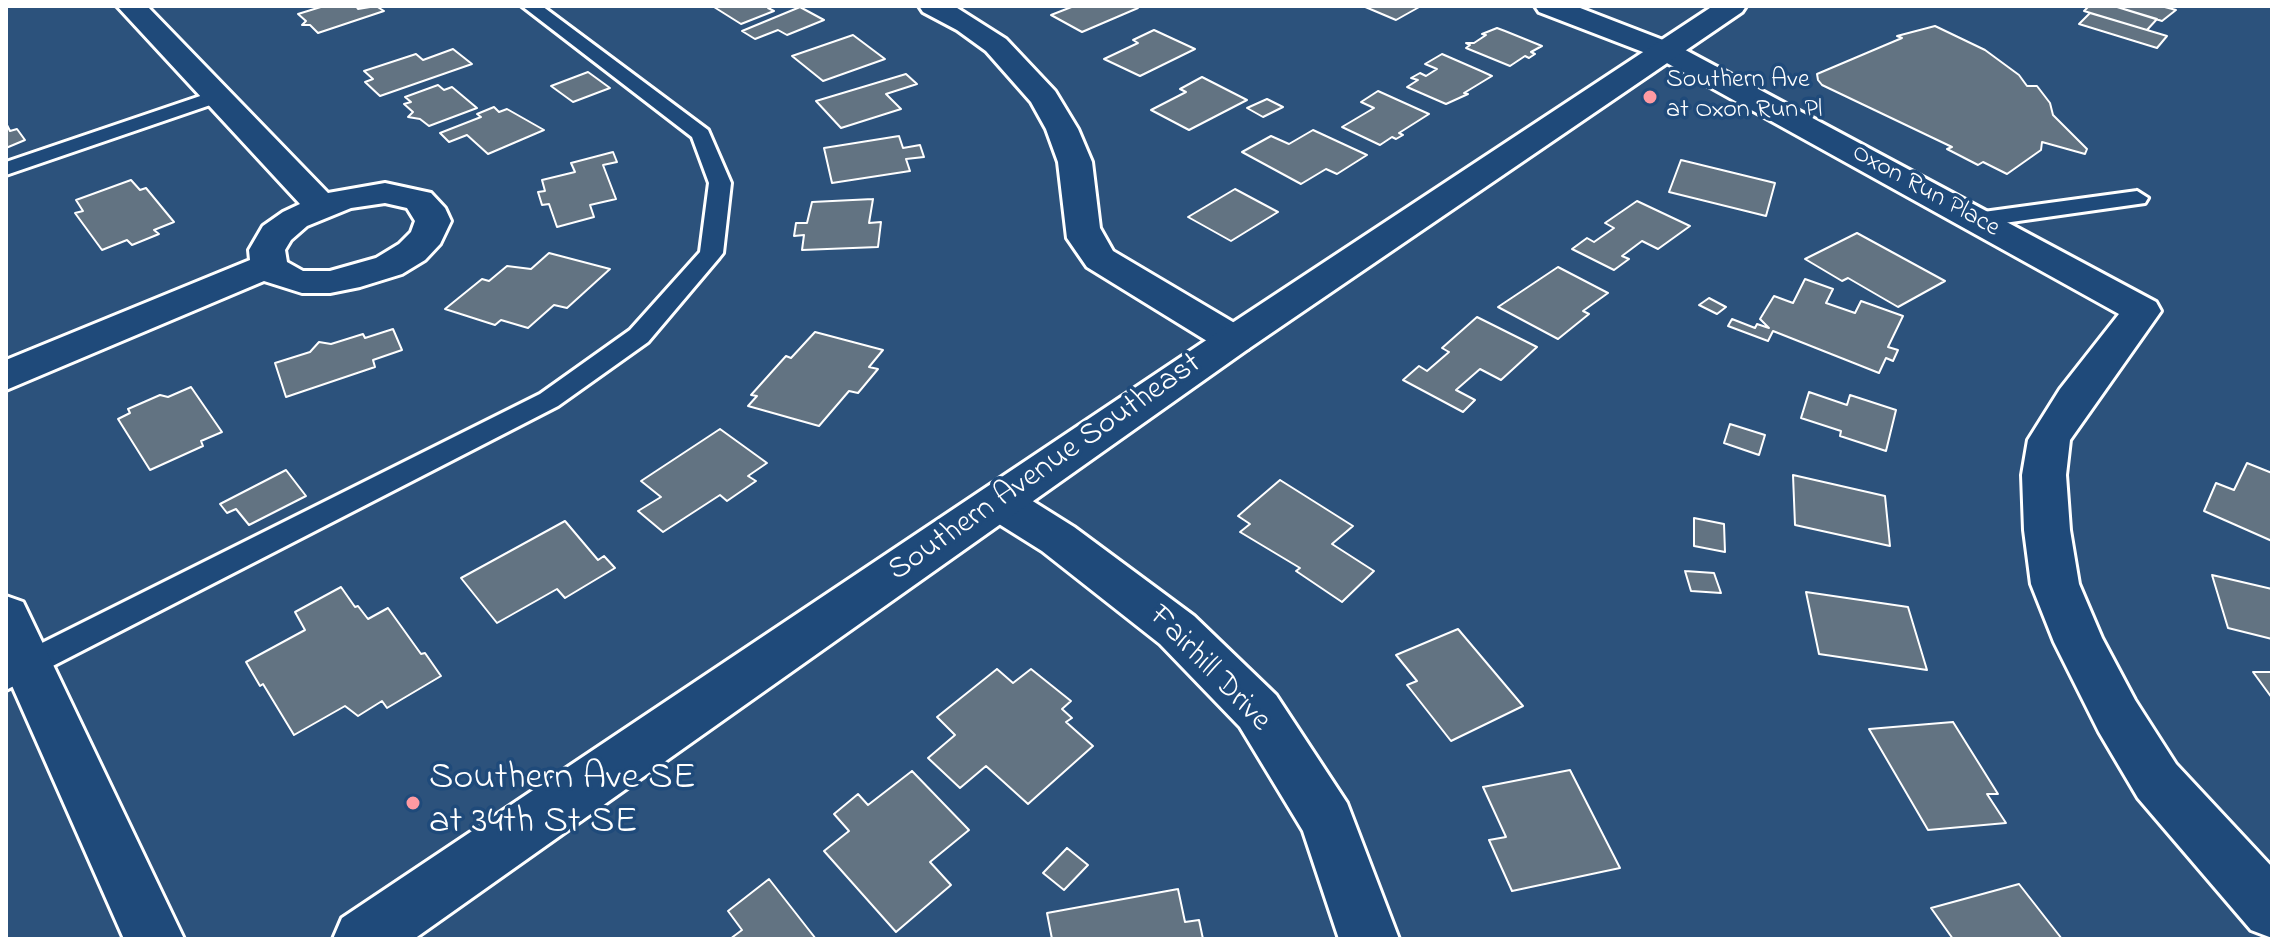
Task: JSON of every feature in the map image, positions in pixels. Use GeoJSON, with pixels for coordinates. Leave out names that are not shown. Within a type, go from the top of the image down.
{"type":"FeatureCollection","features":[{"type":"Feature","properties":{"kind":"street"},"geometry":{"type":"LineString","coordinates":[[131,6],[321,206]]}},
{"type":"Feature","properties":{"kind":"street"},"geometry":{"type":"LineString","coordinates":[[933,6],[967,24],[996,45],[1044,98],[1069,145],[1079,180],[1082,228],[1085,238],[1100,259],[1234,340]]}},
{"type":"Feature","properties":{"kind":"street","name":"Oxon Run Place"},"geometry":{"type":"LineString","coordinates":[[1549,6],[1666,51],[2142,311],[2075,399],[2049,440],[2044,475],[2047,530],[2055,584],[2079,642],[2117,716],[2157,781],[2272,910]]}},
{"type":"Feature","properties":{"kind":"street","name":"Southern Avenue Southeast"},"geometry":{"type":"LineString","coordinates":[[363,939],[1234,340],[1732,6]]}},
{"type":"Feature","properties":{"kind":"street"},"geometry":{"type":"LineString","coordinates":[[365,195],[404,195],[428,208],[433,221],[427,236],[412,252],[389,266],[330,282],[302,282],[280,276],[269,265],[267,250],[276,234],[295,219],[321,206],[365,195]]}},
{"type":"Feature","properties":{"kind":"street"},"geometry":{"type":"LineString","coordinates":[[6,376],[269,265]]}},
{"type":"Feature","properties":{"kind":"street","name":"Fairhill Drive"},"geometry":{"type":"LineString","coordinates":[[999,502],[1058,539],[1177,630],[1258,711],[1327,821],[1369,939]]}},
{"type":"Feature","properties":{"kind":"street"},"geometry":{"type":"LineString","coordinates":[[6,616],[17,670],[154,939]]}},
{"type":"Feature","properties":{"kind":"lane"},"geometry":{"type":"LineString","coordinates":[[17,670],[549,400],[639,336],[711,253],[720,183],[701,134],[643,87],[531,6]]}},
{"type":"Feature","properties":{"kind":"lane"},"geometry":{"type":"LineString","coordinates":[[6,169],[218,96]]}},
{"type":"Feature","properties":{"kind":"lane"},"geometry":{"type":"LineString","coordinates":[[1976,220],[2137,198]]}},
{"type":"Feature","properties":{"kind":"building"},"geometry":{"type":"Polygon","coordinates":[[[324,6],[356,6],[358,9],[376,6],[384,11],[318,33],[310,25],[302,25],[306,21],[298,14],[324,6]]]}},
{"type":"Feature","properties":{"kind":"building"},"geometry":{"type":"Polygon","coordinates":[[[774,6],[768,8],[774,11],[741,24],[714,7],[774,6]]]}},
{"type":"Feature","properties":{"kind":"building"},"geometry":{"type":"Polygon","coordinates":[[[1074,6],[1138,8],[1082,32],[1051,15],[1074,6]]]}},
{"type":"Feature","properties":{"kind":"building"},"geometry":{"type":"Polygon","coordinates":[[[1363,6],[1421,6],[1396,20],[1363,6]]]}},
{"type":"Feature","properties":{"kind":"building"},"geometry":{"type":"Polygon","coordinates":[[[2089,6],[2114,6],[2157,19],[2147,30],[2084,11],[2089,6]]]}},
{"type":"Feature","properties":{"kind":"building"},"geometry":{"type":"Polygon","coordinates":[[[2114,6],[2161,6],[2176,10],[2162,21],[2114,6]]]}},
{"type":"Feature","properties":{"kind":"building"},"geometry":{"type":"Polygon","coordinates":[[[800,7],[824,20],[787,35],[778,30],[755,39],[742,31],[800,7]]]}},
{"type":"Feature","properties":{"kind":"building"},"geometry":{"type":"Polygon","coordinates":[[[2090,13],[2167,36],[2157,48],[2079,24],[2090,13]]]}},
{"type":"Feature","properties":{"kind":"building"},"geometry":{"type":"Polygon","coordinates":[[[1935,26],[1985,50],[2019,75],[2027,86],[2037,86],[2050,103],[2053,115],[2087,149],[2085,154],[2042,142],[2041,150],[2007,174],[1983,162],[1978,165],[1947,149],[1952,147],[1822,85],[1818,80],[1817,74],[1902,38],[1897,36],[1935,26]]]}},
{"type":"Feature","properties":{"kind":"building"},"geometry":{"type":"Polygon","coordinates":[[[1497,28],[1542,46],[1531,52],[1535,54],[1529,58],[1525,56],[1510,66],[1466,48],[1470,45],[1466,43],[1474,43],[1486,35],[1482,34],[1497,28]]]}},
{"type":"Feature","properties":{"kind":"building"},"geometry":{"type":"Polygon","coordinates":[[[1154,30],[1195,49],[1140,76],[1104,59],[1138,43],[1133,40],[1154,30]]]}},
{"type":"Feature","properties":{"kind":"building"},"geometry":{"type":"Polygon","coordinates":[[[853,35],[885,59],[823,81],[792,56],[853,35]]]}},
{"type":"Feature","properties":{"kind":"building"},"geometry":{"type":"Polygon","coordinates":[[[453,49],[472,64],[380,96],[365,82],[373,79],[364,71],[416,54],[423,60],[453,49]]]}},
{"type":"Feature","properties":{"kind":"building"},"geometry":{"type":"Polygon","coordinates":[[[1442,54],[1492,76],[1464,93],[1468,94],[1446,104],[1407,87],[1418,80],[1411,78],[1420,73],[1426,76],[1437,69],[1425,64],[1442,54]]]}},
{"type":"Feature","properties":{"kind":"building"},"geometry":{"type":"Polygon","coordinates":[[[588,72],[610,88],[573,102],[551,86],[588,72]]]}},
{"type":"Feature","properties":{"kind":"building"},"geometry":{"type":"Polygon","coordinates":[[[906,74],[917,84],[886,94],[901,109],[841,128],[816,101],[906,74]]]}},
{"type":"Feature","properties":{"kind":"building"},"geometry":{"type":"Polygon","coordinates":[[[1202,77],[1247,100],[1189,130],[1151,110],[1186,92],[1180,89],[1202,77]]]}},
{"type":"Feature","properties":{"kind":"building"},"geometry":{"type":"Polygon","coordinates":[[[438,85],[444,90],[452,87],[477,108],[429,126],[420,119],[408,117],[413,112],[404,104],[411,102],[405,97],[438,85]]]}},
{"type":"Feature","properties":{"kind":"building"},"geometry":{"type":"Polygon","coordinates":[[[1378,91],[1429,114],[1399,133],[1403,135],[1396,139],[1392,137],[1380,145],[1342,127],[1374,108],[1361,102],[1378,91]]]}},
{"type":"Feature","properties":{"kind":"building"},"geometry":{"type":"Polygon","coordinates":[[[1267,99],[1283,107],[1263,117],[1247,108],[1267,99]]]}},
{"type":"Feature","properties":{"kind":"building"},"geometry":{"type":"Polygon","coordinates":[[[494,107],[499,112],[507,109],[544,130],[488,154],[467,135],[449,142],[440,133],[481,117],[477,114],[494,107]]]}},
{"type":"Feature","properties":{"kind":"building"},"geometry":{"type":"Polygon","coordinates":[[[7,125],[10,131],[17,129],[25,140],[6,148],[7,125]]]}},
{"type":"Feature","properties":{"kind":"building"},"geometry":{"type":"Polygon","coordinates":[[[1313,130],[1367,155],[1337,174],[1326,169],[1301,184],[1242,152],[1271,136],[1289,144],[1313,130]]]}},
{"type":"Feature","properties":{"kind":"building"},"geometry":{"type":"Polygon","coordinates":[[[899,136],[903,148],[920,145],[924,157],[906,159],[910,171],[832,183],[824,148],[899,136]]]}},
{"type":"Feature","properties":{"kind":"building"},"geometry":{"type":"Polygon","coordinates":[[[613,152],[617,162],[603,165],[616,199],[590,205],[594,217],[557,227],[549,204],[542,205],[538,192],[545,191],[542,180],[575,172],[571,163],[613,152]]]}},
{"type":"Feature","properties":{"kind":"building"},"geometry":{"type":"Polygon","coordinates":[[[1681,160],[1775,183],[1766,216],[1669,192],[1681,160]]]}},
{"type":"Feature","properties":{"kind":"building"},"geometry":{"type":"Polygon","coordinates":[[[131,180],[140,190],[146,188],[174,222],[154,230],[159,234],[132,245],[127,240],[102,250],[75,213],[83,211],[76,200],[131,180]]]}},
{"type":"Feature","properties":{"kind":"building"},"geometry":{"type":"Polygon","coordinates":[[[1235,189],[1278,212],[1231,241],[1188,217],[1235,189]]]}},
{"type":"Feature","properties":{"kind":"building"},"geometry":{"type":"Polygon","coordinates":[[[873,199],[869,223],[881,222],[878,247],[802,250],[804,235],[794,236],[796,223],[807,223],[812,202],[873,199]]]}},
{"type":"Feature","properties":{"kind":"building"},"geometry":{"type":"Polygon","coordinates":[[[1637,201],[1690,226],[1658,249],[1642,241],[1622,256],[1629,259],[1614,270],[1572,249],[1587,238],[1594,242],[1614,228],[1605,223],[1637,201]]]}},
{"type":"Feature","properties":{"kind":"building"},"geometry":{"type":"Polygon","coordinates":[[[1857,233],[1945,281],[1898,307],[1848,278],[1842,281],[1805,259],[1857,233]]]}},
{"type":"Feature","properties":{"kind":"building"},"geometry":{"type":"Polygon","coordinates":[[[549,253],[610,269],[567,308],[554,305],[528,328],[501,320],[495,325],[445,309],[482,279],[489,281],[507,266],[531,269],[549,253]]]}},
{"type":"Feature","properties":{"kind":"building"},"geometry":{"type":"Polygon","coordinates":[[[1558,267],[1608,293],[1583,311],[1589,314],[1558,339],[1498,307],[1558,267]]]}},
{"type":"Feature","properties":{"kind":"building"},"geometry":{"type":"Polygon","coordinates":[[[1805,279],[1833,289],[1826,303],[1855,313],[1861,301],[1903,316],[1888,347],[1898,350],[1893,361],[1886,358],[1879,373],[1773,331],[1768,341],[1728,326],[1732,319],[1755,328],[1757,324],[1769,328],[1760,319],[1774,296],[1793,303],[1805,279]]]}},
{"type":"Feature","properties":{"kind":"building"},"geometry":{"type":"Polygon","coordinates":[[[1709,298],[1726,307],[1717,314],[1699,305],[1709,298]]]}},
{"type":"Feature","properties":{"kind":"building"},"geometry":{"type":"Polygon","coordinates":[[[1477,317],[1537,347],[1501,380],[1480,369],[1456,390],[1475,400],[1463,412],[1403,380],[1419,366],[1427,371],[1449,352],[1442,348],[1477,317]]]}},
{"type":"Feature","properties":{"kind":"building"},"geometry":{"type":"Polygon","coordinates":[[[393,329],[402,350],[373,360],[375,367],[286,397],[275,363],[310,352],[319,342],[331,344],[393,329]]]}},
{"type":"Feature","properties":{"kind":"building"},"geometry":{"type":"Polygon","coordinates":[[[815,332],[883,350],[869,367],[878,369],[858,393],[849,391],[819,426],[748,406],[757,396],[751,395],[786,356],[791,358],[815,332]]]}},
{"type":"Feature","properties":{"kind":"building"},"geometry":{"type":"Polygon","coordinates":[[[191,387],[222,432],[201,441],[203,446],[150,470],[118,419],[130,413],[128,409],[160,395],[168,397],[191,387]]]}},
{"type":"Feature","properties":{"kind":"building"},"geometry":{"type":"Polygon","coordinates":[[[1809,392],[1847,405],[1850,395],[1896,410],[1886,451],[1840,436],[1841,431],[1801,418],[1809,392]]]}},
{"type":"Feature","properties":{"kind":"building"},"geometry":{"type":"Polygon","coordinates":[[[1730,424],[1765,435],[1759,455],[1724,443],[1730,424]]]}},
{"type":"Feature","properties":{"kind":"building"},"geometry":{"type":"Polygon","coordinates":[[[720,429],[767,463],[748,476],[756,481],[727,501],[720,495],[663,532],[638,511],[661,497],[641,481],[720,429]]]}},
{"type":"Feature","properties":{"kind":"building"},"geometry":{"type":"Polygon","coordinates":[[[2247,463],[2272,473],[2272,541],[2204,511],[2216,483],[2234,490],[2247,463]]]}},
{"type":"Feature","properties":{"kind":"building"},"geometry":{"type":"Polygon","coordinates":[[[286,470],[306,496],[249,525],[236,509],[227,513],[220,504],[286,470]]]}},
{"type":"Feature","properties":{"kind":"building"},"geometry":{"type":"Polygon","coordinates":[[[1793,475],[1885,496],[1890,546],[1795,525],[1793,475]]]}},
{"type":"Feature","properties":{"kind":"building"},"geometry":{"type":"Polygon","coordinates":[[[1280,480],[1353,526],[1332,544],[1374,571],[1342,602],[1296,571],[1300,568],[1240,532],[1250,524],[1238,516],[1280,480]]]}},
{"type":"Feature","properties":{"kind":"building"},"geometry":{"type":"Polygon","coordinates":[[[1694,518],[1724,524],[1725,552],[1694,546],[1694,518]]]}},
{"type":"Feature","properties":{"kind":"building"},"geometry":{"type":"Polygon","coordinates":[[[565,521],[598,560],[604,556],[615,568],[565,598],[557,589],[497,623],[461,578],[565,521]]]}},
{"type":"Feature","properties":{"kind":"building"},"geometry":{"type":"Polygon","coordinates":[[[1685,571],[1714,573],[1721,593],[1691,591],[1685,571]]]}},
{"type":"Feature","properties":{"kind":"building"},"geometry":{"type":"Polygon","coordinates":[[[2212,575],[2272,589],[2272,639],[2228,628],[2212,575]]]}},
{"type":"Feature","properties":{"kind":"building"},"geometry":{"type":"Polygon","coordinates":[[[341,587],[368,619],[388,608],[441,676],[387,708],[382,701],[358,716],[345,706],[294,735],[246,662],[305,630],[295,612],[341,587]]]}},
{"type":"Feature","properties":{"kind":"building"},"geometry":{"type":"Polygon","coordinates":[[[1806,592],[1908,607],[1927,670],[1819,654],[1806,592]]]}},
{"type":"Feature","properties":{"kind":"building"},"geometry":{"type":"Polygon","coordinates":[[[1458,629],[1523,706],[1451,741],[1407,685],[1417,681],[1396,655],[1458,629]]]}},
{"type":"Feature","properties":{"kind":"building"},"geometry":{"type":"Polygon","coordinates":[[[997,669],[1013,683],[1031,669],[1071,701],[1062,709],[1072,718],[1066,722],[1093,746],[1028,804],[986,766],[960,788],[928,758],[955,735],[937,717],[997,669]]]}},
{"type":"Feature","properties":{"kind":"building"},"geometry":{"type":"Polygon","coordinates":[[[2253,672],[2272,672],[2272,698],[2253,672]]]}},
{"type":"Feature","properties":{"kind":"building"},"geometry":{"type":"Polygon","coordinates":[[[1953,722],[1998,794],[1987,794],[2006,823],[1928,830],[1869,729],[1953,722]]]}},
{"type":"Feature","properties":{"kind":"building"},"geometry":{"type":"Polygon","coordinates":[[[1570,770],[1620,868],[1512,891],[1489,840],[1506,837],[1483,787],[1570,770]]]}},
{"type":"Feature","properties":{"kind":"building"},"geometry":{"type":"Polygon","coordinates":[[[912,771],[969,830],[930,862],[951,885],[896,932],[824,851],[849,831],[834,814],[858,794],[868,805],[912,771]]]}},
{"type":"Feature","properties":{"kind":"building"},"geometry":{"type":"Polygon","coordinates":[[[1067,848],[1088,865],[1064,890],[1043,873],[1067,848]]]}},
{"type":"Feature","properties":{"kind":"building"},"geometry":{"type":"Polygon","coordinates":[[[769,879],[816,939],[730,939],[742,930],[728,911],[769,879]]]}},
{"type":"Feature","properties":{"kind":"building"},"geometry":{"type":"Polygon","coordinates":[[[2019,884],[2062,939],[1953,939],[1931,908],[2019,884]]]}},
{"type":"Feature","properties":{"kind":"building"},"geometry":{"type":"Polygon","coordinates":[[[1178,889],[1185,922],[1199,920],[1203,939],[1052,939],[1047,913],[1178,889]]]}},
{"type":"Feature","properties":{"kind":"place","name":"Southern Ave at Oxon Run Pl"},"geometry":{"type":"Point","coordinates":[1650,97]}},
{"type":"Feature","properties":{"kind":"place","name":"Southern Ave SE at 34th St SE"},"geometry":{"type":"Point","coordinates":[413,803]}}]}
